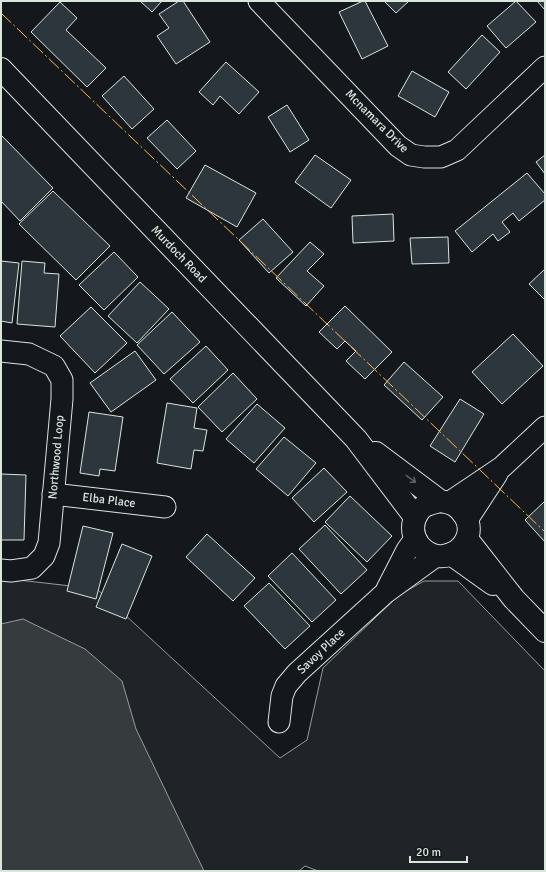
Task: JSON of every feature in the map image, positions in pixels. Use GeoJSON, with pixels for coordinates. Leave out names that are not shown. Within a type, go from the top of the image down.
{"type":"FeatureCollection","features":[{"type":"Feature","properties":{"kind":"main road","name":"Murdoch Road"},"geometry":{"type":"LineString","coordinates":[[1,69],[356,439],[415,517]]}},
{"type":"Feature","properties":{"kind":"main road","name":"Murdoch Road"},"geometry":{"type":"LineString","coordinates":[[356,439],[445,502],[460,509],[467,529],[514,599],[545,631]]}},
{"type":"Feature","properties":{"kind":"main road"},"geometry":{"type":"LineString","coordinates":[[414,539],[412,528],[415,517],[423,507],[445,502]]}},
{"type":"Feature","properties":{"kind":"main road"},"geometry":{"type":"LineString","coordinates":[[444,555],[460,548],[467,529]]}},
{"type":"Feature","properties":{"kind":"main road","name":"Murdoch Road"},"geometry":{"type":"LineString","coordinates":[[414,539],[430,554],[444,555],[514,599]]}},
{"type":"Feature","properties":{"kind":"street","name":"Mcnamara Drive"},"geometry":{"type":"LineString","coordinates":[[267,4],[398,146],[411,155],[441,157],[457,150],[545,67]]}},
{"type":"Feature","properties":{"kind":"street","name":"Northwood Loop"},"geometry":{"type":"LineString","coordinates":[[1,351],[29,354],[54,366],[62,380],[62,399],[48,543],[44,556],[32,568],[11,571],[1,570]]}},
{"type":"Feature","properties":{"kind":"street"},"geometry":{"type":"LineString","coordinates":[[445,502],[502,467],[545,427]]}},
{"type":"Feature","properties":{"kind":"street"},"geometry":{"type":"LineString","coordinates":[[467,529],[502,467]]}},
{"type":"Feature","properties":{"kind":"street","name":"Elba Place"},"geometry":{"type":"LineString","coordinates":[[53,494],[165,507]]}},
{"type":"Feature","properties":{"kind":"street","name":"Savoy Place"},"geometry":{"type":"LineString","coordinates":[[385,593],[414,539]]}},
{"type":"Feature","properties":{"kind":"street","name":"Savoy Place"},"geometry":{"type":"LineString","coordinates":[[279,722],[282,696],[286,686],[297,673],[385,593],[444,555]]}},
{"type":"Feature","properties":{"kind":"shaded area"},"geometry":{"type":"Polygon","coordinates":[[[1,578],[97,589],[280,758],[307,740],[323,668],[399,595],[424,581],[458,581],[545,671],[545,871],[318,871],[305,866],[299,871],[1,871],[1,578]]]}},
{"type":"Feature","properties":{"kind":"shaded area"},"geometry":{"type":"Polygon","coordinates":[[[23,619],[85,649],[122,681],[136,729],[204,871],[1,871],[1,624],[23,619]]]}},
{"type":"Feature","properties":{"kind":"building"},"geometry":{"type":"Polygon","coordinates":[[[140,1],[162,1],[152,12],[140,1]]]}},
{"type":"Feature","properties":{"kind":"building"},"geometry":{"type":"Polygon","coordinates":[[[179,1],[183,1],[210,42],[176,64],[157,36],[169,28],[159,14],[179,1]]]}},
{"type":"Feature","properties":{"kind":"building"},"geometry":{"type":"Polygon","coordinates":[[[365,1],[388,46],[362,59],[339,12],[365,1]]]}},
{"type":"Feature","properties":{"kind":"building"},"geometry":{"type":"Polygon","coordinates":[[[384,1],[409,1],[396,13],[384,1]]]}},
{"type":"Feature","properties":{"kind":"building"},"geometry":{"type":"Polygon","coordinates":[[[516,1],[536,22],[506,48],[487,26],[516,1]]]}},
{"type":"Feature","properties":{"kind":"building"},"geometry":{"type":"Polygon","coordinates":[[[537,1],[545,1],[545,10],[537,1]]]}},
{"type":"Feature","properties":{"kind":"building"},"geometry":{"type":"Polygon","coordinates":[[[60,2],[77,18],[66,30],[106,68],[87,87],[31,32],[60,2]]]}},
{"type":"Feature","properties":{"kind":"building"},"geometry":{"type":"Polygon","coordinates":[[[482,35],[500,52],[466,89],[448,72],[482,35]]]}},
{"type":"Feature","properties":{"kind":"building"},"geometry":{"type":"Polygon","coordinates":[[[226,62],[259,92],[239,114],[220,96],[213,105],[199,92],[226,62]]]}},
{"type":"Feature","properties":{"kind":"building"},"geometry":{"type":"Polygon","coordinates":[[[412,71],[449,92],[435,117],[398,96],[412,71]]]}},
{"type":"Feature","properties":{"kind":"building"},"geometry":{"type":"Polygon","coordinates":[[[124,76],[154,109],[132,129],[102,96],[124,76]]]}},
{"type":"Feature","properties":{"kind":"building"},"geometry":{"type":"Polygon","coordinates":[[[287,105],[309,140],[290,152],[268,117],[287,105]]]}},
{"type":"Feature","properties":{"kind":"building"},"geometry":{"type":"Polygon","coordinates":[[[167,120],[196,151],[177,169],[147,138],[167,120]]]}},
{"type":"Feature","properties":{"kind":"building"},"geometry":{"type":"Polygon","coordinates":[[[1,135],[53,188],[20,221],[1,201],[1,135]]]}},
{"type":"Feature","properties":{"kind":"building"},"geometry":{"type":"Polygon","coordinates":[[[315,155],[351,180],[331,208],[295,182],[315,155]]]}},
{"type":"Feature","properties":{"kind":"building"},"geometry":{"type":"Polygon","coordinates":[[[545,155],[545,174],[536,162],[545,155]]]}},
{"type":"Feature","properties":{"kind":"building"},"geometry":{"type":"Polygon","coordinates":[[[205,165],[256,193],[237,227],[186,198],[205,165]]]}},
{"type":"Feature","properties":{"kind":"building"},"geometry":{"type":"Polygon","coordinates":[[[527,173],[545,194],[545,200],[519,221],[513,213],[502,222],[510,232],[498,241],[493,234],[472,252],[455,231],[527,173]]]}},
{"type":"Feature","properties":{"kind":"building"},"geometry":{"type":"Polygon","coordinates":[[[53,191],[110,246],[76,280],[19,224],[53,191]]]}},
{"type":"Feature","properties":{"kind":"building"},"geometry":{"type":"Polygon","coordinates":[[[393,214],[394,241],[353,243],[352,216],[393,214]]]}},
{"type":"Feature","properties":{"kind":"building"},"geometry":{"type":"Polygon","coordinates":[[[263,219],[293,252],[269,273],[239,240],[263,219]]]}},
{"type":"Feature","properties":{"kind":"building"},"geometry":{"type":"Polygon","coordinates":[[[448,237],[449,263],[412,264],[410,238],[448,237]]]}},
{"type":"Feature","properties":{"kind":"building"},"geometry":{"type":"Polygon","coordinates":[[[310,242],[324,254],[307,271],[324,286],[306,306],[276,278],[310,242]]]}},
{"type":"Feature","properties":{"kind":"building"},"geometry":{"type":"Polygon","coordinates":[[[114,252],[138,277],[104,310],[79,285],[114,252]]]}},
{"type":"Feature","properties":{"kind":"building"},"geometry":{"type":"Polygon","coordinates":[[[1,261],[19,263],[12,323],[1,321],[1,261]]]}},
{"type":"Feature","properties":{"kind":"building"},"geometry":{"type":"Polygon","coordinates":[[[22,261],[45,263],[44,273],[59,274],[55,327],[17,324],[22,261]]]}},
{"type":"Feature","properties":{"kind":"building"},"geometry":{"type":"Polygon","coordinates":[[[545,269],[545,300],[529,284],[545,269]]]}},
{"type":"Feature","properties":{"kind":"building"},"geometry":{"type":"Polygon","coordinates":[[[140,282],[169,309],[137,343],[108,316],[140,282]]]}},
{"type":"Feature","properties":{"kind":"building"},"geometry":{"type":"Polygon","coordinates":[[[345,306],[392,352],[365,379],[346,361],[356,351],[345,341],[337,349],[319,332],[345,306]]]}},
{"type":"Feature","properties":{"kind":"building"},"geometry":{"type":"Polygon","coordinates":[[[91,307],[127,343],[95,373],[60,336],[91,307]]]}},
{"type":"Feature","properties":{"kind":"building"},"geometry":{"type":"Polygon","coordinates":[[[172,312],[200,342],[164,374],[137,345],[172,312]]]}},
{"type":"Feature","properties":{"kind":"building"},"geometry":{"type":"Polygon","coordinates":[[[513,334],[543,366],[502,404],[472,372],[513,334]]]}},
{"type":"Feature","properties":{"kind":"building"},"geometry":{"type":"Polygon","coordinates":[[[206,346],[228,370],[193,403],[170,379],[206,346]]]}},
{"type":"Feature","properties":{"kind":"building"},"geometry":{"type":"Polygon","coordinates":[[[135,351],[156,380],[111,412],[90,383],[135,351]]]}},
{"type":"Feature","properties":{"kind":"building"},"geometry":{"type":"Polygon","coordinates":[[[404,362],[443,397],[422,420],[384,385],[404,362]]]}},
{"type":"Feature","properties":{"kind":"building"},"geometry":{"type":"Polygon","coordinates":[[[233,373],[257,399],[222,432],[198,407],[233,373]]]}},
{"type":"Feature","properties":{"kind":"building"},"geometry":{"type":"Polygon","coordinates":[[[460,399],[484,414],[455,462],[430,446],[460,399]]]}},
{"type":"Feature","properties":{"kind":"building"},"geometry":{"type":"Polygon","coordinates":[[[167,403],[197,408],[194,428],[207,430],[203,451],[194,450],[191,469],[157,463],[167,403]]]}},
{"type":"Feature","properties":{"kind":"building"},"geometry":{"type":"Polygon","coordinates":[[[257,404],[285,428],[254,463],[226,439],[257,404]]]}},
{"type":"Feature","properties":{"kind":"building"},"geometry":{"type":"Polygon","coordinates":[[[89,412],[123,417],[115,471],[100,469],[99,476],[80,473],[89,412]]]}},
{"type":"Feature","properties":{"kind":"building"},"geometry":{"type":"Polygon","coordinates":[[[284,437],[316,463],[288,496],[256,469],[284,437]]]}},
{"type":"Feature","properties":{"kind":"building"},"geometry":{"type":"Polygon","coordinates":[[[324,468],[347,492],[314,522],[292,498],[324,468]]]}},
{"type":"Feature","properties":{"kind":"building"},"geometry":{"type":"Polygon","coordinates":[[[1,474],[26,475],[24,540],[1,540],[1,474]]]}},
{"type":"Feature","properties":{"kind":"building"},"geometry":{"type":"Polygon","coordinates":[[[350,496],[392,536],[367,562],[325,522],[350,496]]]}},
{"type":"Feature","properties":{"kind":"building"},"geometry":{"type":"Polygon","coordinates":[[[545,501],[545,542],[525,520],[545,501]]]}},
{"type":"Feature","properties":{"kind":"building"},"geometry":{"type":"Polygon","coordinates":[[[325,525],[367,570],[341,594],[299,549],[325,525]]]}},
{"type":"Feature","properties":{"kind":"building"},"geometry":{"type":"Polygon","coordinates":[[[83,526],[113,533],[96,599],[67,591],[83,526]]]}},
{"type":"Feature","properties":{"kind":"building"},"geometry":{"type":"Polygon","coordinates":[[[207,534],[255,578],[233,601],[186,557],[207,534]]]}},
{"type":"Feature","properties":{"kind":"building"},"geometry":{"type":"Polygon","coordinates":[[[122,544],[152,556],[126,619],[96,607],[122,544]]]}},
{"type":"Feature","properties":{"kind":"building"},"geometry":{"type":"Polygon","coordinates":[[[292,553],[336,600],[312,622],[268,576],[292,553]]]}},
{"type":"Feature","properties":{"kind":"building"},"geometry":{"type":"Polygon","coordinates":[[[269,583],[310,626],[285,649],[244,606],[269,583]]]}},
{"type":"Feature","properties":{"kind":"power"},"geometry":{"type":"LineString","coordinates":[[1,13],[545,532]]}}]}
